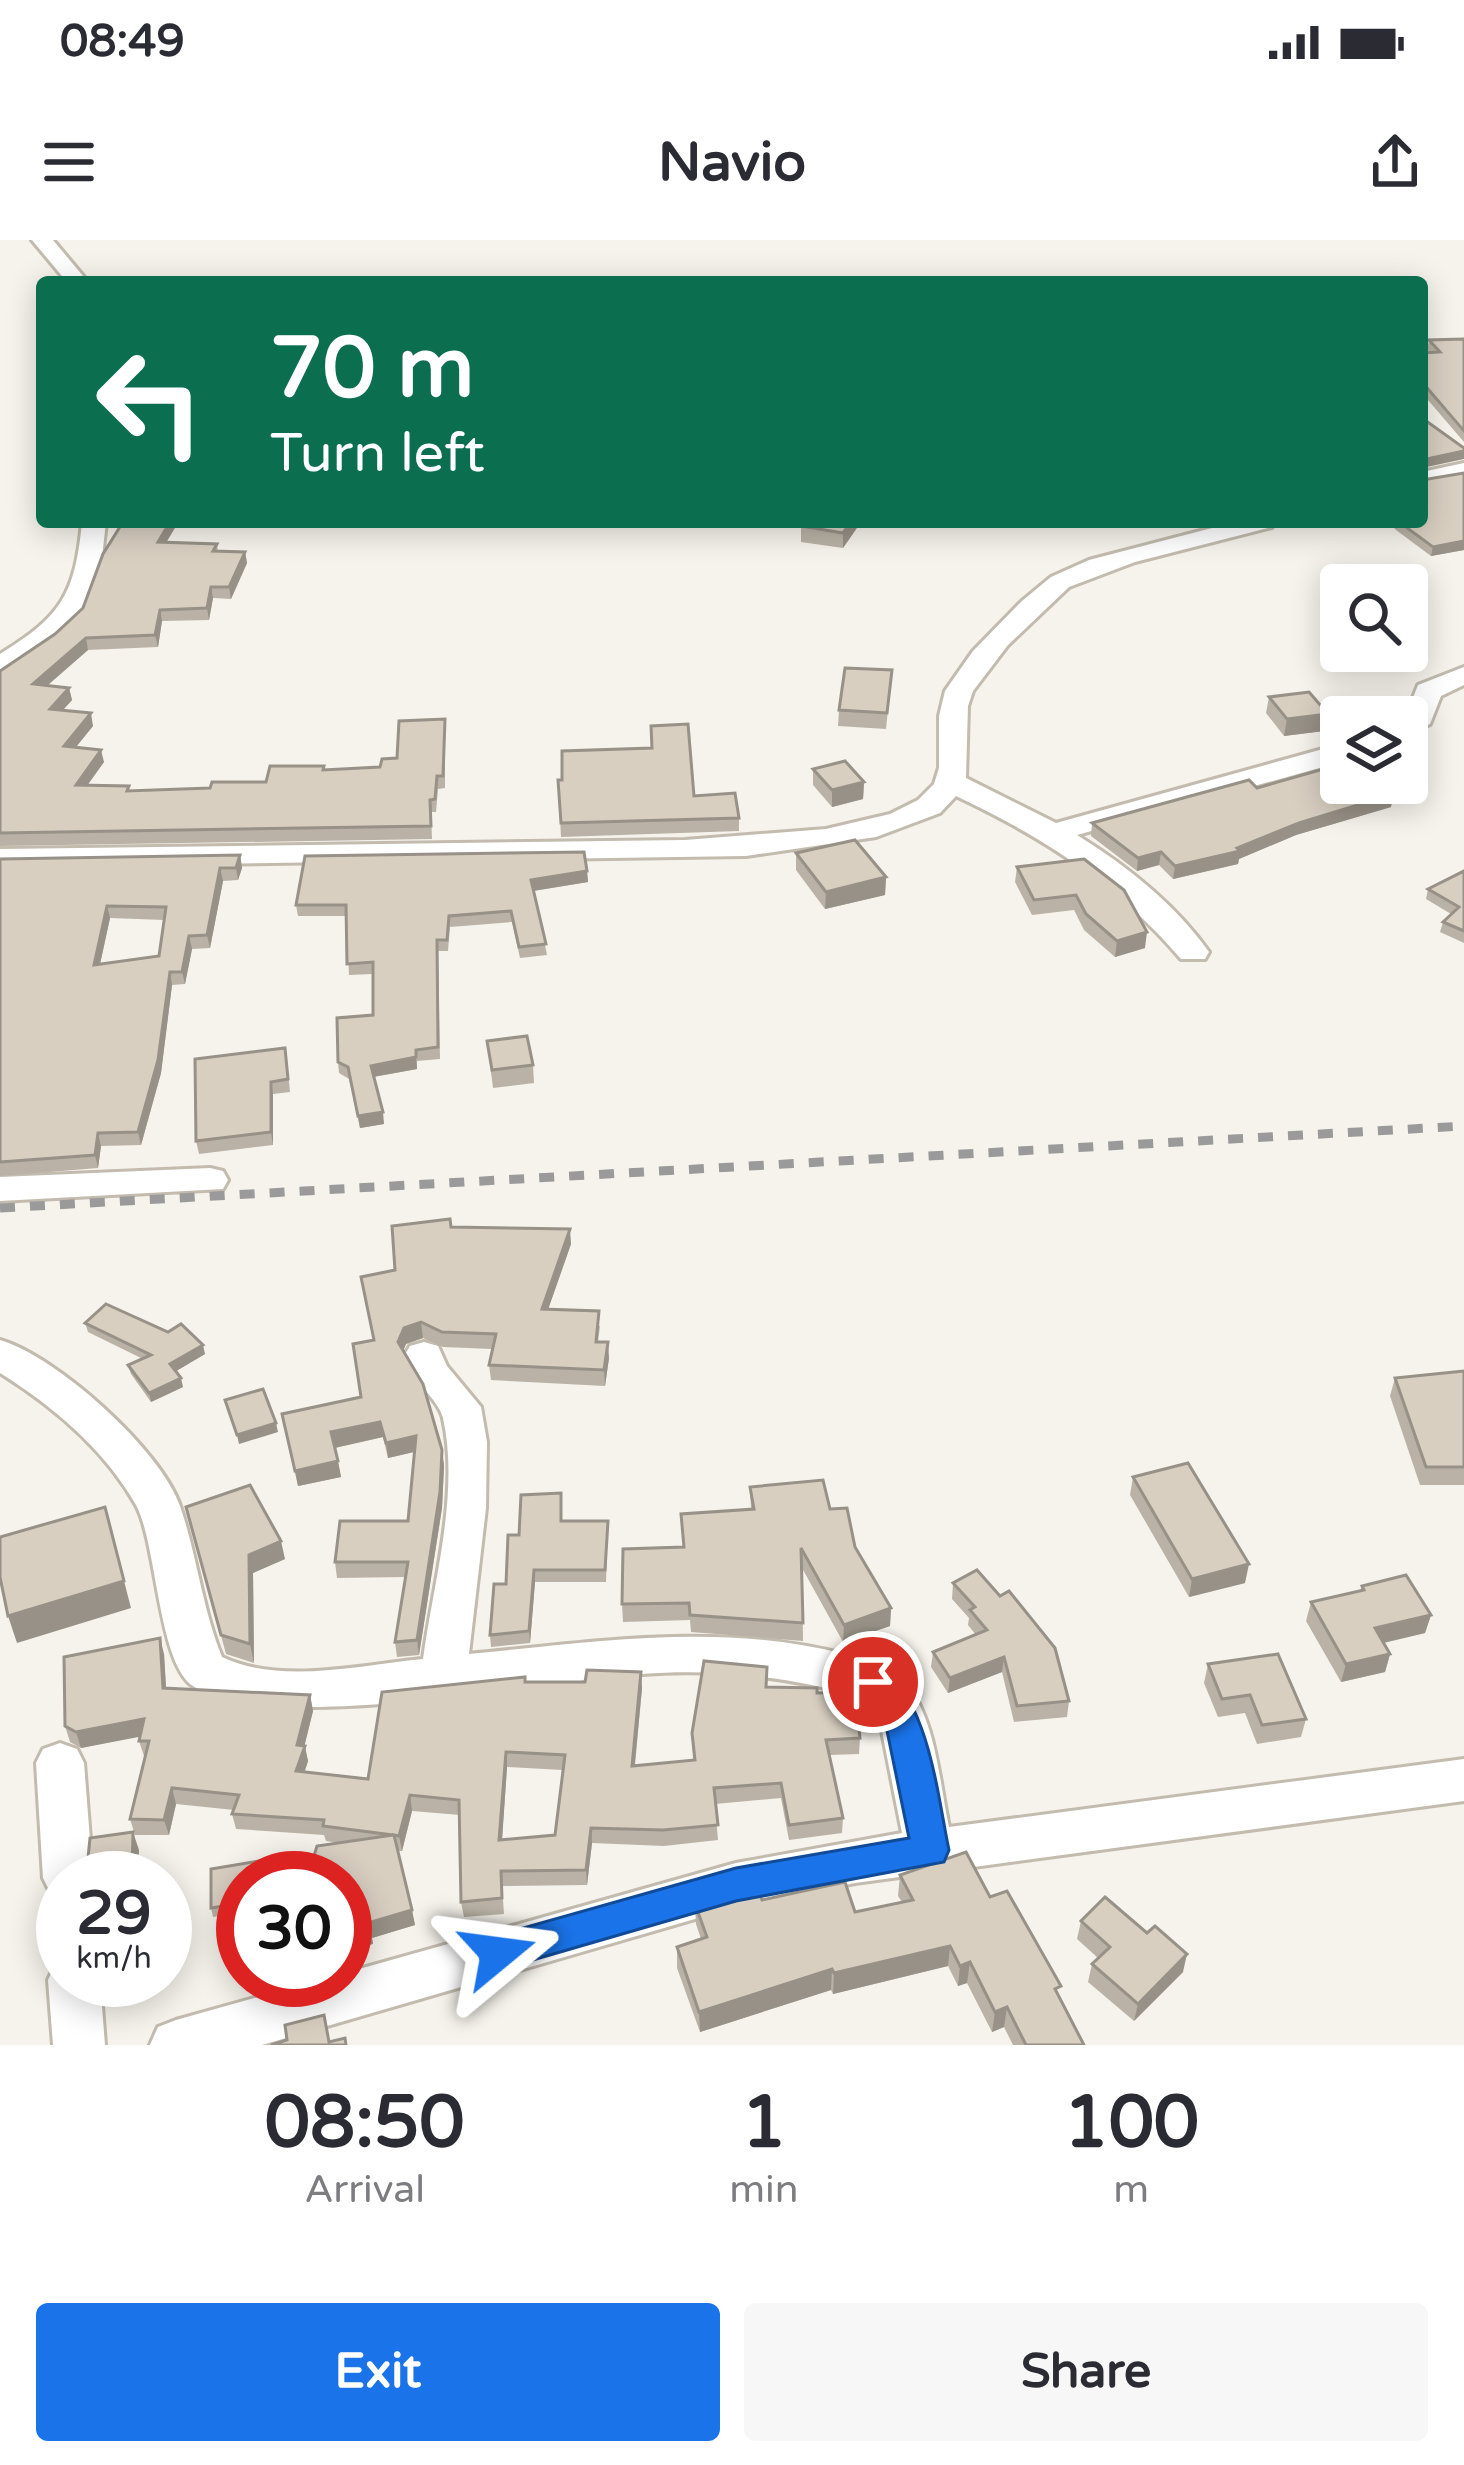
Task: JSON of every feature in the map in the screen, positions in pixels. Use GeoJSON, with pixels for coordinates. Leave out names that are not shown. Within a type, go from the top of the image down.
{"type":"FeatureCollection","features":[{"type":"Feature","properties":{"kind":"street"},"geometry":{"type":"LineString","coordinates":[[42,240],[74,276]]}},
{"type":"Feature","properties":{"kind":"street"},"geometry":{"type":"LineString","coordinates":[[1428,478],[1464,470]]}},
{"type":"Feature","properties":{"kind":"street"},"geometry":{"type":"LineString","coordinates":[[0,666],[72,617],[90,573],[94,528]]}},
{"type":"Feature","properties":{"kind":"street"},"geometry":{"type":"LineString","coordinates":[[2,862],[777,845],[857,834],[927,807],[951,782],[955,769],[953,709],[959,687],[1048,592],[1075,573],[1241,528]]}},
{"type":"Feature","properties":{"kind":"street"},"geometry":{"type":"LineString","coordinates":[[1427,696],[1428,691],[1464,675]]}},
{"type":"Feature","properties":{"kind":"street"},"geometry":{"type":"LineString","coordinates":[[1056,832],[1320,759]]}},
{"type":"Feature","properties":{"kind":"street"},"geometry":{"type":"LineString","coordinates":[[951,782],[1056,832],[1154,903],[1193,952]]}},
{"type":"Feature","properties":{"kind":"street"},"geometry":{"type":"LineString","coordinates":[[0,1189],[210,1180]]}},
{"type":"Feature","properties":{"kind":"street"},"geometry":{"type":"LineString","coordinates":[[0,1354],[48,1384],[106,1434],[158,1503],[190,1634],[204,1670],[237,1686],[304,1690],[646,1654],[743,1654],[873,1682],[890,1697],[904,1726],[931,1850]]}},
{"type":"Feature","properties":{"kind":"street"},"geometry":{"type":"LineString","coordinates":[[424,1356],[430,1379],[462,1411],[467,1457],[443,1676]]}},
{"type":"Feature","properties":{"kind":"street"},"geometry":{"type":"LineString","coordinates":[[60,1763],[66,1851]]}},
{"type":"Feature","properties":{"kind":"street"},"geometry":{"type":"LineString","coordinates":[[176,2045],[736,1885],[931,1850],[1464,1780]]}},
{"type":"Feature","properties":{"kind":"street"},"geometry":{"type":"LineString","coordinates":[[76,2007],[79,2045]]}},
{"type":"Feature","properties":{"kind":"building"},"geometry":{"type":"Polygon","coordinates":[[[1464,339],[1464,431],[1428,389],[1428,353],[1440,352],[1429,340],[1464,339]]]}},
{"type":"Feature","properties":{"kind":"building"},"geometry":{"type":"Polygon","coordinates":[[[1428,422],[1464,448],[1428,459],[1428,422]]]}},
{"type":"Feature","properties":{"kind":"building"},"geometry":{"type":"Polygon","coordinates":[[[1464,473],[1464,541],[1433,547],[1407,528],[1428,528],[1428,479],[1464,473]]]}},
{"type":"Feature","properties":{"kind":"building"},"geometry":{"type":"Polygon","coordinates":[[[119,528],[166,528],[158,542],[217,544],[213,551],[245,552],[229,587],[211,587],[207,608],[160,610],[155,635],[86,638],[33,684],[69,688],[50,709],[91,713],[64,746],[101,750],[76,785],[129,786],[127,791],[210,788],[212,782],[266,782],[270,766],[380,767],[382,759],[397,758],[399,721],[445,719],[443,776],[437,776],[435,799],[430,800],[431,826],[0,833],[0,671],[55,634],[83,608],[103,554],[119,528]]]}},
{"type":"Feature","properties":{"kind":"building"},"geometry":{"type":"Polygon","coordinates":[[[845,668],[892,670],[887,713],[839,710],[845,668]]]}},
{"type":"Feature","properties":{"kind":"building"},"geometry":{"type":"Polygon","coordinates":[[[1309,692],[1320,705],[1320,715],[1287,719],[1269,697],[1309,692]]]}},
{"type":"Feature","properties":{"kind":"building"},"geometry":{"type":"Polygon","coordinates":[[[688,724],[694,796],[735,793],[739,818],[561,823],[562,751],[652,748],[651,726],[688,724]]]}},
{"type":"Feature","properties":{"kind":"building"},"geometry":{"type":"Polygon","coordinates":[[[845,761],[864,782],[832,790],[813,769],[845,761]]]}},
{"type":"Feature","properties":{"kind":"building"},"geometry":{"type":"Polygon","coordinates":[[[1320,770],[1320,804],[1361,804],[1299,823],[1237,848],[1240,851],[1175,866],[1161,852],[1138,858],[1092,823],[1249,780],[1257,788],[1320,770]]]}},
{"type":"Feature","properties":{"kind":"building"},"geometry":{"type":"Polygon","coordinates":[[[855,840],[886,877],[826,892],[796,853],[855,840]]]}},
{"type":"Feature","properties":{"kind":"building"},"geometry":{"type":"Polygon","coordinates":[[[584,852],[587,871],[531,880],[546,944],[519,947],[511,911],[449,916],[447,940],[437,940],[438,1047],[416,1050],[416,1057],[371,1066],[383,1112],[358,1116],[348,1067],[338,1062],[337,1018],[373,1015],[373,962],[347,964],[346,905],[296,905],[305,856],[584,852]]]}},
{"type":"Feature","properties":{"kind":"building"},"geometry":{"type":"Polygon","coordinates":[[[240,855],[236,868],[220,868],[207,935],[189,936],[182,972],[170,972],[158,1060],[138,1132],[98,1133],[95,1155],[0,1162],[0,859],[240,855]],[[107,906],[94,965],[159,956],[166,907],[107,906]]]}},
{"type":"Feature","properties":{"kind":"building"},"geometry":{"type":"Polygon","coordinates":[[[1084,859],[1124,890],[1147,932],[1117,941],[1086,914],[1076,895],[1034,900],[1017,867],[1084,859]]]}},
{"type":"Feature","properties":{"kind":"building"},"geometry":{"type":"Polygon","coordinates":[[[1464,871],[1464,931],[1443,922],[1459,907],[1428,889],[1464,871]]]}},
{"type":"Feature","properties":{"kind":"building"},"geometry":{"type":"Polygon","coordinates":[[[527,1036],[533,1065],[492,1070],[487,1041],[527,1036]]]}},
{"type":"Feature","properties":{"kind":"building"},"geometry":{"type":"Polygon","coordinates":[[[285,1048],[288,1079],[271,1082],[271,1132],[196,1141],[195,1059],[285,1048]]]}},
{"type":"Feature","properties":{"kind":"building"},"geometry":{"type":"Polygon","coordinates":[[[450,1219],[451,1227],[570,1229],[542,1309],[599,1311],[596,1342],[608,1342],[604,1370],[489,1365],[496,1334],[442,1332],[421,1322],[404,1328],[398,1342],[423,1384],[442,1450],[417,1640],[395,1642],[408,1562],[335,1562],[340,1521],[408,1521],[416,1436],[386,1443],[380,1422],[331,1432],[338,1461],[295,1471],[282,1414],[361,1397],[353,1344],[374,1340],[361,1277],[395,1270],[392,1226],[450,1219]]]}},
{"type":"Feature","properties":{"kind":"building"},"geometry":{"type":"Polygon","coordinates":[[[106,1304],[168,1332],[181,1324],[203,1345],[170,1364],[181,1378],[149,1393],[128,1365],[151,1355],[85,1323],[106,1304]]]}},
{"type":"Feature","properties":{"kind":"building"},"geometry":{"type":"Polygon","coordinates":[[[1464,1371],[1464,1467],[1426,1467],[1395,1378],[1464,1371]]]}},
{"type":"Feature","properties":{"kind":"building"},"geometry":{"type":"Polygon","coordinates":[[[263,1389],[276,1423],[237,1435],[225,1400],[263,1389]]]}},
{"type":"Feature","properties":{"kind":"building"},"geometry":{"type":"Polygon","coordinates":[[[1188,1463],[1249,1564],[1192,1579],[1133,1477],[1188,1463]]]}},
{"type":"Feature","properties":{"kind":"building"},"geometry":{"type":"Polygon","coordinates":[[[823,1480],[830,1509],[847,1508],[855,1547],[891,1608],[844,1625],[801,1548],[803,1623],[690,1615],[689,1603],[622,1604],[623,1549],[684,1547],[681,1514],[754,1509],[750,1487],[823,1480]]]}},
{"type":"Feature","properties":{"kind":"building"},"geometry":{"type":"Polygon","coordinates":[[[250,1485],[281,1541],[249,1555],[250,1644],[221,1635],[186,1507],[250,1485]]]}},
{"type":"Feature","properties":{"kind":"building"},"geometry":{"type":"Polygon","coordinates":[[[561,1493],[561,1521],[608,1521],[605,1570],[534,1570],[529,1631],[490,1635],[494,1584],[506,1584],[508,1535],[519,1535],[521,1495],[561,1493]]]}},
{"type":"Feature","properties":{"kind":"building"},"geometry":{"type":"Polygon","coordinates":[[[105,1507],[124,1581],[8,1616],[0,1577],[0,1537],[105,1507]]]}},
{"type":"Feature","properties":{"kind":"building"},"geometry":{"type":"Polygon","coordinates":[[[977,1570],[1000,1596],[1009,1591],[1055,1648],[1069,1701],[1017,1706],[1004,1657],[950,1678],[933,1652],[987,1630],[970,1610],[975,1607],[953,1583],[977,1570]]]}},
{"type":"Feature","properties":{"kind":"building"},"geometry":{"type":"Polygon","coordinates":[[[1406,1575],[1431,1615],[1375,1628],[1390,1654],[1346,1664],[1311,1602],[1406,1575]]]}},
{"type":"Feature","properties":{"kind":"building"},"geometry":{"type":"Polygon","coordinates":[[[160,1638],[163,1688],[310,1695],[297,1745],[305,1746],[296,1771],[368,1779],[382,1692],[525,1677],[525,1682],[585,1682],[587,1670],[641,1672],[632,1766],[695,1760],[692,1733],[704,1661],[767,1667],[766,1687],[855,1692],[860,1738],[826,1740],[843,1818],[789,1825],[781,1783],[714,1788],[718,1825],[663,1830],[591,1828],[586,1870],[501,1871],[502,1898],[461,1902],[459,1800],[410,1795],[399,1836],[394,1835],[412,1910],[372,1922],[372,1851],[315,1851],[317,1846],[393,1835],[323,1826],[324,1820],[232,1814],[239,1795],[172,1788],[164,1820],[130,1819],[149,1741],[139,1741],[144,1719],[76,1732],[65,1726],[64,1657],[160,1638]],[[506,1752],[499,1840],[555,1835],[565,1755],[506,1752]]]}},
{"type":"Feature","properties":{"kind":"building"},"geometry":{"type":"Polygon","coordinates":[[[1278,1654],[1306,1719],[1262,1725],[1250,1695],[1222,1699],[1208,1664],[1278,1654]]]}},
{"type":"Feature","properties":{"kind":"building"},"geometry":{"type":"Polygon","coordinates":[[[133,1832],[133,1851],[89,1851],[90,1838],[133,1832]]]}},
{"type":"Feature","properties":{"kind":"building"},"geometry":{"type":"Polygon","coordinates":[[[966,1852],[990,1897],[1007,1891],[1061,1986],[1055,1989],[1084,2045],[1026,2045],[1007,2007],[995,2012],[970,1962],[960,1966],[950,1946],[834,1973],[832,1969],[699,2012],[677,1947],[707,1937],[695,1904],[757,1887],[762,1900],[845,1882],[855,1912],[913,1900],[900,1875],[966,1852]]]}},
{"type":"Feature","properties":{"kind":"building"},"geometry":{"type":"Polygon","coordinates":[[[216,1868],[216,1907],[211,1908],[211,1869],[216,1868]]]}},
{"type":"Feature","properties":{"kind":"building"},"geometry":{"type":"Polygon","coordinates":[[[1105,1897],[1147,1933],[1155,1926],[1187,1954],[1138,2004],[1092,1964],[1110,1947],[1081,1921],[1105,1897]]]}},
{"type":"Feature","properties":{"kind":"building"},"geometry":{"type":"Polygon","coordinates":[[[324,2015],[329,2042],[345,2038],[346,2045],[271,2045],[287,2040],[285,2025],[324,2015]]]}},
{"type":"Feature","properties":{"kind":"railway"},"geometry":{"type":"LineString","coordinates":[[0,1208],[1464,1126]]}},
{"type":"Feature","properties":{"kind":"route"},"geometry":{"type":"LineString","coordinates":[[498,1953],[736,1885],[931,1850],[904,1726],[890,1697],[873,1682]]}}]}
